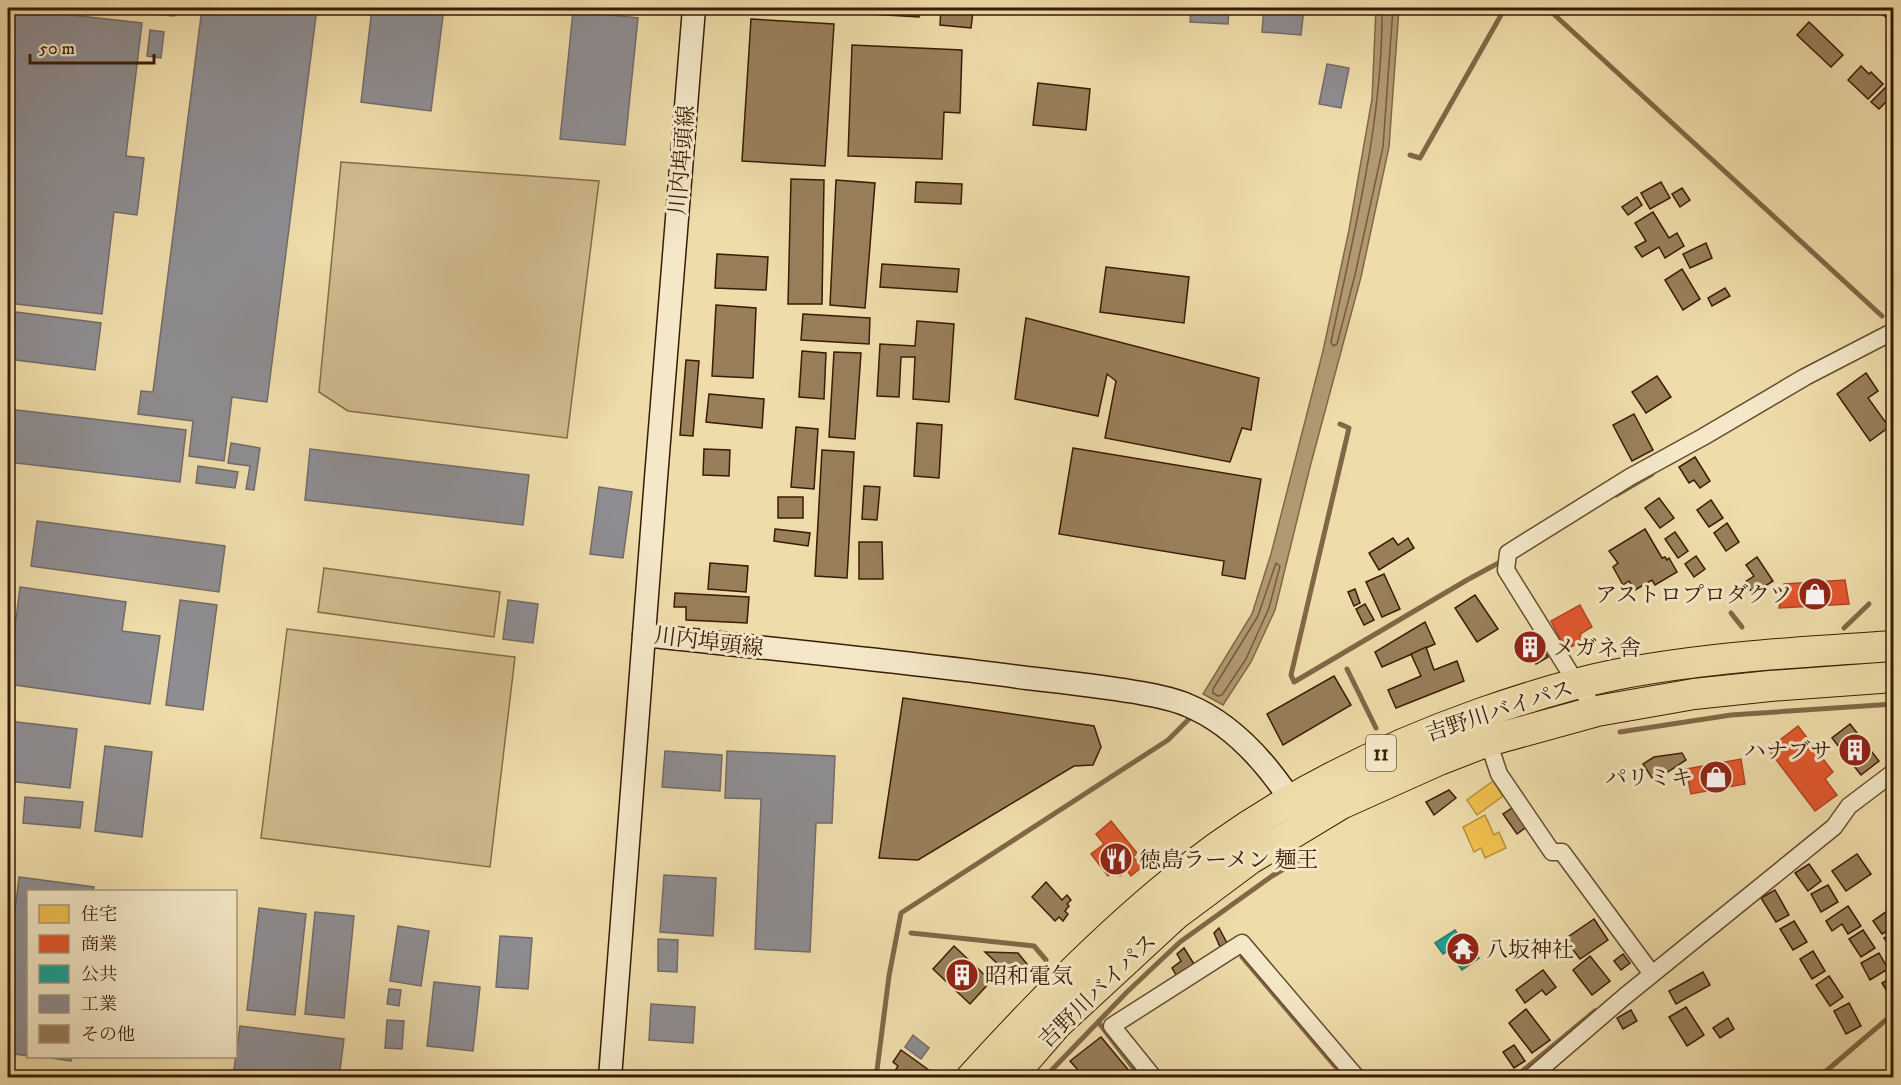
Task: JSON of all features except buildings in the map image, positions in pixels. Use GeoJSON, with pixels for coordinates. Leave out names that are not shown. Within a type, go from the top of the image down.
{"type":"FeatureCollection","features":[{"type":"Feature","properties":{"kind":"highway","name":"吉野川バイパス"},"geometry":{"type":"LineString","coordinates":[[971,1077],[1041,1001],[1161,891],[1234,836],[1291,799],[1355,765],[1429,732],[1528,697],[1612,675],[1689,662],[1893,646]]}},
{"type":"Feature","properties":{"kind":"highway","name":"吉野川バイパス"},"geometry":{"type":"LineString","coordinates":[[1010,1077],[1057,1024],[1175,915],[1250,859],[1341,804],[1439,760],[1488,741],[1597,711],[1694,694],[1893,676]]}},
{"type":"Feature","properties":{"kind":"main road","name":"川内埠頭線"},"geometry":{"type":"LineString","coordinates":[[694,8],[644,635],[949,668],[1118,689],[1165,698],[1187,705],[1233,732],[1278,780],[1306,825]]}},
{"type":"Feature","properties":{"kind":"main road"},"geometry":{"type":"LineString","coordinates":[[610,1077],[644,635]]}},
{"type":"Feature","properties":{"kind":"street"},"geometry":{"type":"LineString","coordinates":[[1597,711],[1577,684],[1506,570],[1508,553],[1630,477],[1805,377],[1893,331]]}},
{"type":"Feature","properties":{"kind":"street"},"geometry":{"type":"LineString","coordinates":[[1488,741],[1499,774],[1552,852],[1562,852],[1652,974]]}},
{"type":"Feature","properties":{"kind":"street"},"geometry":{"type":"LineString","coordinates":[[1530,1077],[1652,974],[1833,827],[1849,806],[1893,772]]}},
{"type":"Feature","properties":{"kind":"street"},"geometry":{"type":"LineString","coordinates":[[1154,1077],[1112,1026],[1242,943],[1357,1077]]}},
{"type":"Feature","properties":{"kind":"shaded area"},"geometry":{"type":"Polygon","coordinates":[[[341,162],[599,181],[567,438],[348,411],[319,392],[341,162]]]}},
{"type":"Feature","properties":{"kind":"shaded area"},"geometry":{"type":"Polygon","coordinates":[[[324,568],[500,592],[494,637],[318,612],[324,568]]]}},
{"type":"Feature","properties":{"kind":"shaded area"},"geometry":{"type":"Polygon","coordinates":[[[287,629],[515,657],[490,867],[261,838],[287,629]]]}},
{"type":"Feature","properties":{"kind":"water"},"geometry":{"type":"Polygon","coordinates":[[[1376,8],[1399,8],[1389,147],[1361,277],[1310,467],[1275,610],[1251,662],[1223,705],[1203,694],[1252,614],[1271,554],[1323,351],[1349,230],[1372,99],[1376,8]]]}},
{"type":"Feature","properties":{"kind":"waterway"},"geometry":{"type":"LineString","coordinates":[[1410,155],[1420,158],[1505,8]]}},
{"type":"Feature","properties":{"kind":"waterway"},"geometry":{"type":"LineString","coordinates":[[1547,8],[1882,316]]}},
{"type":"Feature","properties":{"kind":"waterway"},"geometry":{"type":"LineString","coordinates":[[1340,424],[1349,428],[1291,675],[1294,682],[1504,560]]}},
{"type":"Feature","properties":{"kind":"waterway"},"geometry":{"type":"LineString","coordinates":[[1616,495],[1652,474]]}},
{"type":"Feature","properties":{"kind":"waterway"},"geometry":{"type":"LineString","coordinates":[[1844,628],[1869,604]]}},
{"type":"Feature","properties":{"kind":"waterway"},"geometry":{"type":"LineString","coordinates":[[1731,613],[1742,627]]}},
{"type":"Feature","properties":{"kind":"waterway"},"geometry":{"type":"LineString","coordinates":[[1347,669],[1376,728]]}},
{"type":"Feature","properties":{"kind":"waterway"},"geometry":{"type":"LineString","coordinates":[[1620,732],[1731,715],[1894,704]]}},
{"type":"Feature","properties":{"kind":"waterway"},"geometry":{"type":"LineString","coordinates":[[876,1078],[889,976],[901,913],[1168,740],[1193,715]]}},
{"type":"Feature","properties":{"kind":"waterway"},"geometry":{"type":"LineString","coordinates":[[1044,1078],[1127,992],[1180,942],[1272,876],[1312,852]]}},
{"type":"Feature","properties":{"kind":"waterway"},"geometry":{"type":"LineString","coordinates":[[911,933],[1034,946],[1046,960]]}},
{"type":"Feature","properties":{"kind":"waterway"},"geometry":{"type":"LineString","coordinates":[[1242,957],[1345,1078]]}},
{"type":"Feature","properties":{"kind":"waterway"},"geometry":{"type":"LineString","coordinates":[[1514,1078],[1595,1011]]}},
{"type":"Feature","properties":{"kind":"waterway"},"geometry":{"type":"LineString","coordinates":[[1818,1078],[1894,1013]]}},
{"type":"Feature","properties":{"kind":"waterway"},"geometry":{"type":"LineString","coordinates":[[1099,1023],[1141,1078]]}},
{"type":"Feature","properties":{"kind":"place","name":"アストロプロダクツ"},"geometry":{"type":"Point","coordinates":[1815,594]}},
{"type":"Feature","properties":{"kind":"place","name":"メガネ舎"},"geometry":{"type":"Point","coordinates":[1530,647]}},
{"type":"Feature","properties":{"kind":"place","name":"ハナブサ"},"geometry":{"type":"Point","coordinates":[1855,750]}},
{"type":"Feature","properties":{"kind":"place","name":"パリミキ"},"geometry":{"type":"Point","coordinates":[1716,777]}},
{"type":"Feature","properties":{"kind":"place","name":"徳島ラーメン 麺王"},"geometry":{"type":"Point","coordinates":[1116,859]}},
{"type":"Feature","properties":{"kind":"place","name":"八坂神社"},"geometry":{"type":"Point","coordinates":[1463,949]}},
{"type":"Feature","properties":{"kind":"place","name":"昭和電気"},"geometry":{"type":"Point","coordinates":[962,975]}}]}
